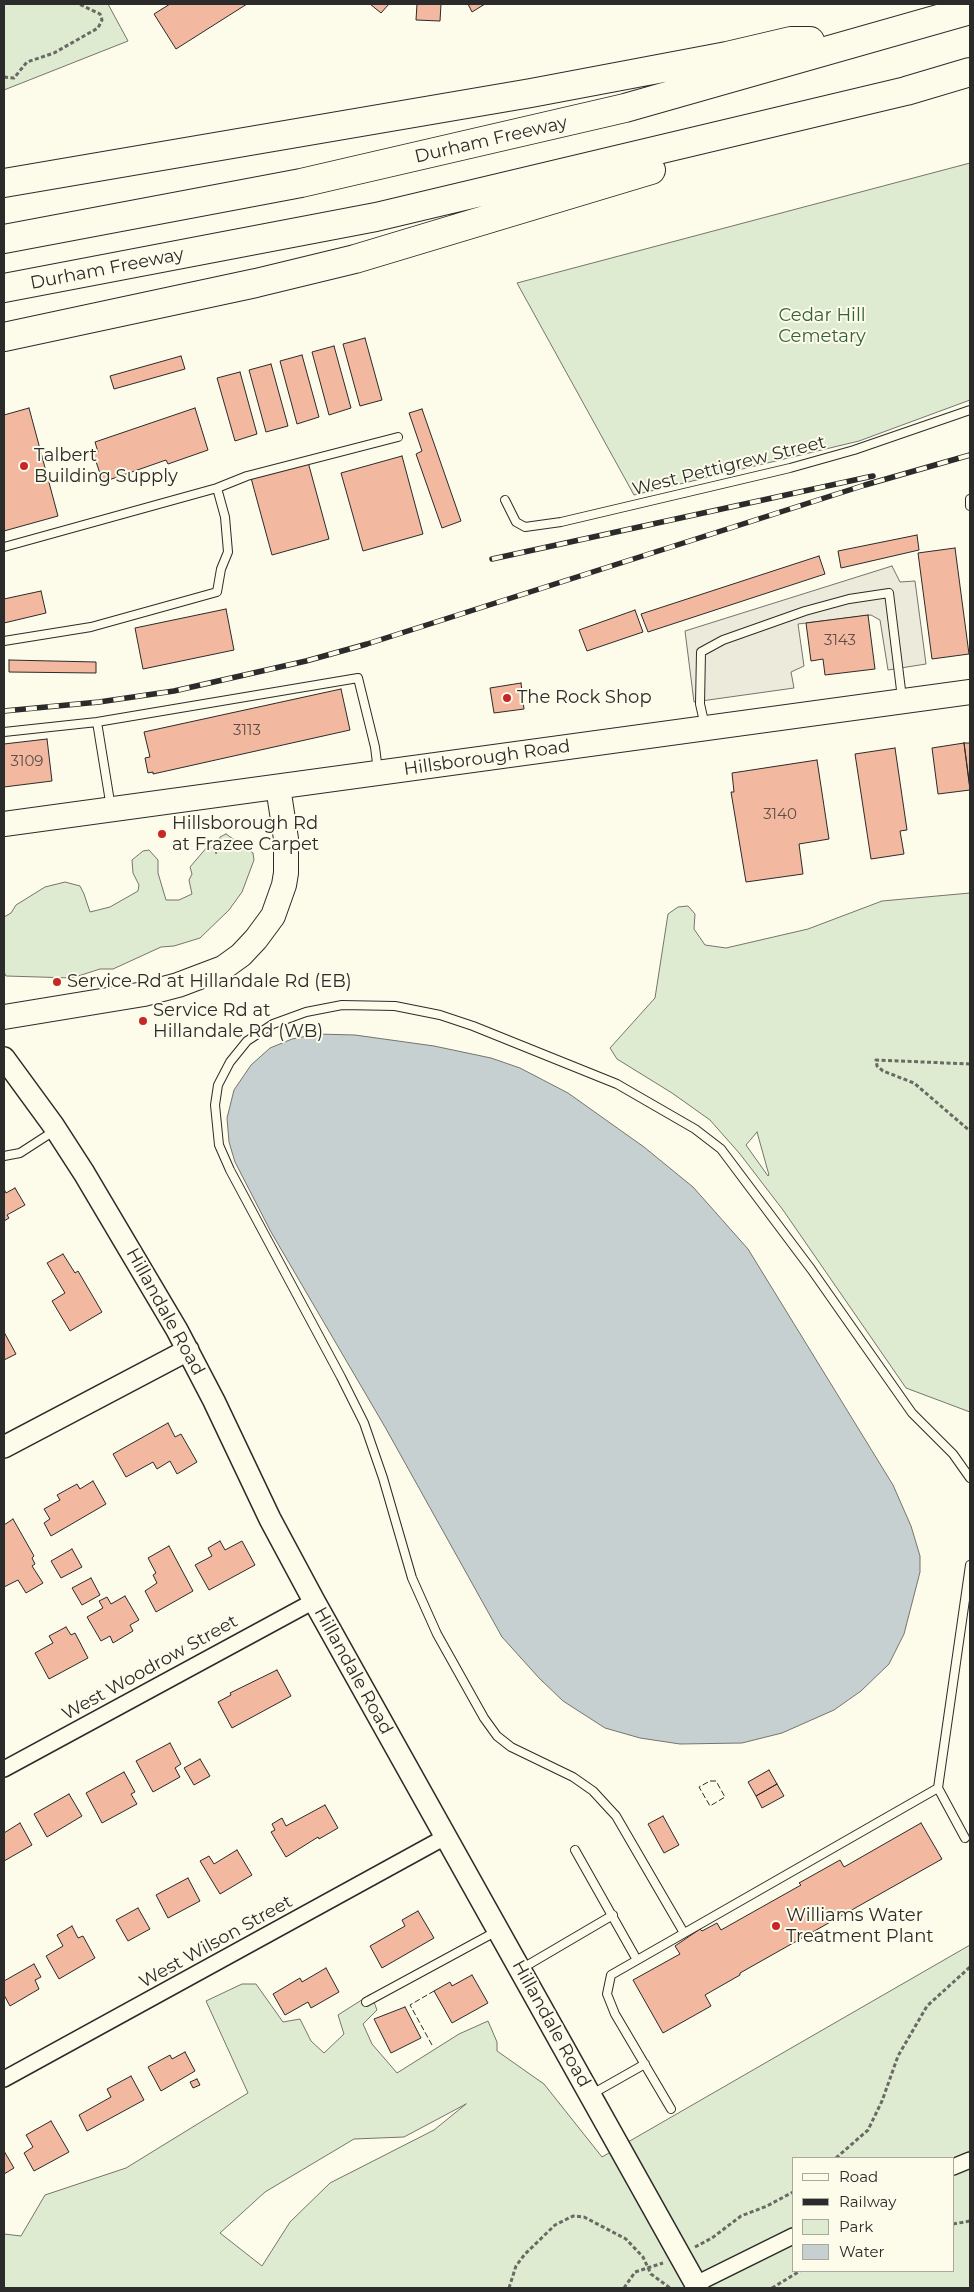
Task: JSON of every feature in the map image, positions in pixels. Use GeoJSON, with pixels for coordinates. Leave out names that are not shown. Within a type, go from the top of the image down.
{"type":"FeatureCollection","features":[{"type":"Feature","properties":{"kind":"highway","name":"Durham Freeway"},"geometry":{"type":"LineString","coordinates":[[4,239],[262,190],[420,157],[625,108],[970,10]]}},
{"type":"Feature","properties":{"kind":"highway"},"geometry":{"type":"LineString","coordinates":[[4,184],[531,93],[726,56],[791,41],[864,39]]}},
{"type":"Feature","properties":{"kind":"highway","name":"Durham Freeway"},"geometry":{"type":"LineString","coordinates":[[4,288],[376,217],[906,91],[970,72]]}},
{"type":"Feature","properties":{"kind":"highway"},"geometry":{"type":"LineString","coordinates":[[4,337],[256,283],[355,259],[797,128],[906,91]]}},
{"type":"Feature","properties":{"kind":"main road","name":"Hillsborough Road"},"geometry":{"type":"LineString","coordinates":[[4,824],[970,692]]}},
{"type":"Feature","properties":{"kind":"main road"},"geometry":{"type":"LineString","coordinates":[[4,1017],[144,994],[178,985],[217,970],[241,956],[273,916],[284,885],[286,839],[278,787]]}},
{"type":"Feature","properties":{"kind":"main road","name":"Hillandale Road"},"geometry":{"type":"LineString","coordinates":[[6,1066],[56,1130],[130,1250],[188,1350],[270,1518],[314,1601],[697,2286]]}},
{"type":"Feature","properties":{"kind":"main road"},"geometry":{"type":"LineString","coordinates":[[4,1447],[188,1350]]}},
{"type":"Feature","properties":{"kind":"street","name":"West Woodrow Street"},"geometry":{"type":"LineString","coordinates":[[4,1769],[314,1601]]}},
{"type":"Feature","properties":{"kind":"street","name":"West Wilson Street"},"geometry":{"type":"LineString","coordinates":[[4,2079],[447,1836]]}},
{"type":"Feature","properties":{"kind":"street"},"geometry":{"type":"LineString","coordinates":[[954,2167],[970,2160]]}},
{"type":"Feature","properties":{"kind":"street"},"geometry":{"type":"LineString","coordinates":[[697,2286],[792,2237]]}},
{"type":"Feature","properties":{"kind":"lane","name":"West Pettigrew Street"},"geometry":{"type":"LineString","coordinates":[[504,500],[516,522],[525,527],[561,522],[790,468],[854,450],[970,410]]}},
{"type":"Feature","properties":{"kind":"lane"},"geometry":{"type":"LineString","coordinates":[[4,547],[217,488],[247,476],[398,437]]}},
{"type":"Feature","properties":{"kind":"lane"},"geometry":{"type":"LineString","coordinates":[[4,641],[91,627],[217,592],[221,569],[228,552],[225,518],[217,488]]}},
{"type":"Feature","properties":{"kind":"lane"},"geometry":{"type":"LineString","coordinates":[[970,499],[970,506]]}},
{"type":"Feature","properties":{"kind":"lane"},"geometry":{"type":"LineString","coordinates":[[705,728],[700,704],[701,652],[723,640],[805,612],[849,599],[889,593],[902,701]]}},
{"type":"Feature","properties":{"kind":"lane"},"geometry":{"type":"LineString","coordinates":[[4,732],[97,722],[358,678],[375,747],[378,773]]}},
{"type":"Feature","properties":{"kind":"lane"},"geometry":{"type":"LineString","coordinates":[[97,722],[111,810]]}},
{"type":"Feature","properties":{"kind":"lane"},"geometry":{"type":"LineString","coordinates":[[684,1933],[616,1816],[586,1786],[511,1747],[497,1736],[484,1718],[437,1634],[415,1588],[399,1540],[383,1478],[364,1423],[230,1170],[219,1145],[215,1105],[218,1085],[230,1062],[247,1041],[273,1024],[306,1012],[342,1005],[395,1006],[449,1017],[581,1068],[617,1084],[695,1129],[721,1149],[811,1269],[912,1413],[953,1454],[970,1478]]}},
{"type":"Feature","properties":{"kind":"lane"},"geometry":{"type":"LineString","coordinates":[[4,1156],[26,1150],[56,1130]]}},
{"type":"Feature","properties":{"kind":"lane"},"geometry":{"type":"LineString","coordinates":[[965,1838],[938,1788],[970,1565]]}},
{"type":"Feature","properties":{"kind":"lane"},"geometry":{"type":"LineString","coordinates":[[671,2109],[615,2014],[607,1994],[611,1975],[938,1788]]}},
{"type":"Feature","properties":{"kind":"lane"},"geometry":{"type":"LineString","coordinates":[[575,1850],[638,1960]]}},
{"type":"Feature","properties":{"kind":"lane"},"geometry":{"type":"LineString","coordinates":[[521,1969],[613,1915]]}},
{"type":"Feature","properties":{"kind":"lane"},"geometry":{"type":"LineString","coordinates":[[366,2002],[499,1930]]}},
{"type":"Feature","properties":{"kind":"lane"},"geometry":{"type":"LineString","coordinates":[[591,2094],[644,2064]]}},
{"type":"Feature","properties":{"kind":"path"},"geometry":{"type":"LineString","coordinates":[[4,77],[14,78],[27,62],[54,53],[98,28],[102,20],[100,14],[79,4]]}},
{"type":"Feature","properties":{"kind":"path"},"geometry":{"type":"LineString","coordinates":[[970,1064],[876,1060],[877,1066],[883,1071],[914,1084],[970,1131]]}},
{"type":"Feature","properties":{"kind":"path"},"geometry":{"type":"LineString","coordinates":[[837,2157],[868,2130],[882,2102],[898,2056],[927,2006],[970,1968]]}},
{"type":"Feature","properties":{"kind":"path"},"geometry":{"type":"LineString","coordinates":[[692,2248],[712,2238],[741,2216],[767,2206],[792,2193]]}},
{"type":"Feature","properties":{"kind":"path"},"geometry":{"type":"LineString","coordinates":[[509,2288],[516,2266],[525,2254],[554,2225],[573,2216],[584,2217],[626,2239],[643,2257],[651,2274],[670,2288]]}},
{"type":"Feature","properties":{"kind":"path"},"geometry":{"type":"LineString","coordinates":[[954,2224],[970,2221]]}},
{"type":"Feature","properties":{"kind":"path"},"geometry":{"type":"LineString","coordinates":[[624,2288],[636,2272],[647,2266],[670,2260]]}},
{"type":"Feature","properties":{"kind":"path"},"geometry":{"type":"LineString","coordinates":[[772,2288],[798,2272]]}},
{"type":"Feature","properties":{"kind":"green space"},"geometry":{"type":"Polygon","coordinates":[[[4,4],[108,4],[128,41],[4,90],[4,4]]]}},
{"type":"Feature","properties":{"kind":"green space","name":"Cedar Hill Cemetary"},"geometry":{"type":"Polygon","coordinates":[[[970,163],[970,400],[859,441],[634,495],[517,283],[970,163]]]}},
{"type":"Feature","properties":{"kind":"green space"},"geometry":{"type":"Polygon","coordinates":[[[226,834],[253,853],[254,860],[242,892],[229,910],[200,938],[174,946],[161,947],[113,969],[100,969],[72,978],[6,976],[4,972],[4,917],[11,913],[16,905],[45,887],[65,882],[80,886],[90,912],[110,907],[138,891],[139,885],[133,873],[132,860],[143,851],[149,850],[158,860],[158,873],[166,900],[179,900],[192,894],[189,880],[192,874],[190,867],[208,846],[215,849],[216,854],[220,837],[226,834]]]}},
{"type":"Feature","properties":{"kind":"green space"},"geometry":{"type":"Polygon","coordinates":[[[970,893],[970,1412],[906,1388],[783,1210],[740,1154],[710,1120],[672,1093],[617,1059],[610,1048],[655,998],[668,914],[678,907],[688,906],[695,914],[694,929],[705,945],[726,948],[808,929],[882,901],[970,893]],[[757,1132],[746,1145],[769,1175],[757,1132]]]}},
{"type":"Feature","properties":{"kind":"green space"},"geometry":{"type":"Polygon","coordinates":[[[970,1945],[970,2288],[4,2288],[4,2234],[21,2236],[45,2195],[126,2168],[248,2093],[206,2001],[242,1984],[256,1984],[283,2022],[300,2019],[311,2041],[324,2053],[344,2034],[338,2015],[371,1994],[377,2010],[363,2024],[372,2044],[397,2073],[459,2034],[488,2021],[497,2042],[497,2051],[544,2084],[602,2157],[970,1945]],[[466,2104],[404,2137],[354,2139],[265,2192],[220,2233],[262,2266],[290,2222],[330,2183],[434,2130],[466,2104]]]}},
{"type":"Feature","properties":{"kind":"shaded area"},"geometry":{"type":"Polygon","coordinates":[[[892,566],[900,582],[915,581],[926,664],[888,670],[880,620],[871,615],[798,624],[804,666],[791,672],[794,688],[694,702],[685,631],[892,566]]]}},
{"type":"Feature","properties":{"kind":"water"},"geometry":{"type":"Polygon","coordinates":[[[317,1034],[355,1035],[434,1046],[491,1058],[520,1068],[568,1093],[644,1147],[693,1187],[748,1249],[893,1485],[911,1526],[920,1556],[920,1572],[904,1634],[889,1664],[861,1691],[834,1710],[782,1733],[742,1743],[680,1744],[640,1738],[605,1728],[563,1701],[539,1678],[502,1637],[385,1427],[271,1232],[235,1162],[229,1142],[227,1118],[234,1090],[251,1065],[270,1048],[292,1039],[317,1034]]]}},
{"type":"Feature","properties":{"kind":"building"},"geometry":{"type":"Polygon","coordinates":[[[170,4],[247,4],[176,49],[154,14],[170,4]]]}},
{"type":"Feature","properties":{"kind":"building"},"geometry":{"type":"Polygon","coordinates":[[[370,4],[389,4],[381,13],[370,4]]]}},
{"type":"Feature","properties":{"kind":"building"},"geometry":{"type":"Polygon","coordinates":[[[417,4],[441,4],[440,21],[416,20],[417,4]]]}},
{"type":"Feature","properties":{"kind":"building"},"geometry":{"type":"Polygon","coordinates":[[[468,4],[485,4],[472,12],[468,4]]]}},
{"type":"Feature","properties":{"kind":"building"},"geometry":{"type":"Polygon","coordinates":[[[365,338],[382,400],[360,406],[343,344],[365,338]]]}},
{"type":"Feature","properties":{"kind":"building"},"geometry":{"type":"Polygon","coordinates":[[[334,346],[351,408],[329,415],[312,352],[334,346]]]}},
{"type":"Feature","properties":{"kind":"building"},"geometry":{"type":"Polygon","coordinates":[[[302,355],[319,417],[297,424],[280,361],[302,355]]]}},
{"type":"Feature","properties":{"kind":"building"},"geometry":{"type":"Polygon","coordinates":[[[181,356],[185,369],[114,389],[110,376],[181,356]]]}},
{"type":"Feature","properties":{"kind":"building"},"geometry":{"type":"Polygon","coordinates":[[[271,364],[288,426],[266,432],[249,370],[271,364]]]}},
{"type":"Feature","properties":{"kind":"building"},"geometry":{"type":"Polygon","coordinates":[[[240,372],[257,434],[235,441],[217,378],[240,372]]]}},
{"type":"Feature","properties":{"kind":"building","name":"Talbert Building Supply"},"geometry":{"type":"Polygon","coordinates":[[[29,408],[58,516],[4,531],[4,415],[29,408]]]}},
{"type":"Feature","properties":{"kind":"building"},"geometry":{"type":"Polygon","coordinates":[[[195,408],[208,450],[168,464],[166,460],[103,482],[93,453],[98,452],[95,442],[195,408]]]}},
{"type":"Feature","properties":{"kind":"building"},"geometry":{"type":"Polygon","coordinates":[[[422,409],[461,521],[442,528],[416,454],[422,451],[409,413],[422,409]]]}},
{"type":"Feature","properties":{"kind":"building"},"geometry":{"type":"Polygon","coordinates":[[[402,456],[423,534],[363,551],[341,473],[402,456]]]}},
{"type":"Feature","properties":{"kind":"building"},"geometry":{"type":"Polygon","coordinates":[[[308,462],[329,539],[272,555],[251,478],[308,462]]]}},
{"type":"Feature","properties":{"kind":"building"},"geometry":{"type":"Polygon","coordinates":[[[917,535],[919,550],[841,568],[838,551],[917,535]]]}},
{"type":"Feature","properties":{"kind":"building"},"geometry":{"type":"Polygon","coordinates":[[[955,548],[969,654],[932,659],[918,553],[955,548]]]}},
{"type":"Feature","properties":{"kind":"building"},"geometry":{"type":"Polygon","coordinates":[[[819,556],[825,574],[648,632],[641,614],[819,556]]]}},
{"type":"Feature","properties":{"kind":"building"},"geometry":{"type":"Polygon","coordinates":[[[41,591],[46,613],[4,623],[4,599],[41,591]]]}},
{"type":"Feature","properties":{"kind":"building"},"geometry":{"type":"Polygon","coordinates":[[[226,609],[234,650],[143,669],[135,628],[226,609]]]}},
{"type":"Feature","properties":{"kind":"building"},"geometry":{"type":"Polygon","coordinates":[[[635,610],[643,632],[587,651],[579,630],[635,610]]]}},
{"type":"Feature","properties":{"kind":"building"},"geometry":{"type":"Polygon","coordinates":[[[868,615],[875,669],[825,675],[823,659],[811,661],[806,623],[868,615]]]}},
{"type":"Feature","properties":{"kind":"building"},"geometry":{"type":"Polygon","coordinates":[[[9,660],[96,662],[96,673],[9,672],[9,660]]]}},
{"type":"Feature","properties":{"kind":"building","name":"The Rock Shop"},"geometry":{"type":"Polygon","coordinates":[[[521,683],[524,709],[494,713],[490,688],[521,683]]]}},
{"type":"Feature","properties":{"kind":"building"},"geometry":{"type":"Polygon","coordinates":[[[341,689],[350,730],[153,774],[153,772],[148,773],[145,758],[150,757],[144,732],[341,689]]]}},
{"type":"Feature","properties":{"kind":"building"},"geometry":{"type":"Polygon","coordinates":[[[47,739],[52,781],[4,787],[4,744],[47,739]]]}},
{"type":"Feature","properties":{"kind":"building"},"geometry":{"type":"Polygon","coordinates":[[[964,743],[970,790],[938,794],[932,748],[964,743]]]}},
{"type":"Feature","properties":{"kind":"building"},"geometry":{"type":"Polygon","coordinates":[[[964,743],[970,743],[970,788],[964,743]]]}},
{"type":"Feature","properties":{"kind":"building"},"geometry":{"type":"Polygon","coordinates":[[[895,748],[907,830],[900,831],[904,854],[871,859],[855,754],[895,748]]]}},
{"type":"Feature","properties":{"kind":"building"},"geometry":{"type":"Polygon","coordinates":[[[817,760],[829,839],[799,844],[803,874],[746,882],[731,792],[734,792],[732,773],[817,760]]]}},
{"type":"Feature","properties":{"kind":"building"},"geometry":{"type":"Polygon","coordinates":[[[15,1188],[25,1205],[7,1215],[9,1218],[4,1221],[4,1189],[6,1193],[15,1188]]]}},
{"type":"Feature","properties":{"kind":"building"},"geometry":{"type":"Polygon","coordinates":[[[63,1254],[75,1273],[78,1271],[102,1312],[70,1331],[52,1301],[65,1293],[47,1263],[63,1254]]]}},
{"type":"Feature","properties":{"kind":"building"},"geometry":{"type":"Polygon","coordinates":[[[4,1332],[16,1354],[4,1360],[4,1332]]]}},
{"type":"Feature","properties":{"kind":"building"},"geometry":{"type":"Polygon","coordinates":[[[168,1423],[175,1437],[181,1434],[197,1462],[177,1474],[170,1461],[157,1469],[153,1462],[126,1477],[113,1454],[168,1423]]]}},
{"type":"Feature","properties":{"kind":"building"},"geometry":{"type":"Polygon","coordinates":[[[93,1481],[106,1504],[51,1536],[44,1523],[50,1519],[44,1509],[60,1500],[57,1495],[77,1484],[80,1489],[93,1481]]]}},
{"type":"Feature","properties":{"kind":"building"},"geometry":{"type":"Polygon","coordinates":[[[13,1519],[34,1556],[32,1558],[35,1564],[32,1566],[43,1583],[26,1593],[18,1580],[4,1587],[4,1525],[13,1519]]]}},
{"type":"Feature","properties":{"kind":"building"},"geometry":{"type":"Polygon","coordinates":[[[220,1541],[225,1550],[242,1541],[255,1565],[209,1590],[195,1565],[212,1556],[208,1548],[220,1541]]]}},
{"type":"Feature","properties":{"kind":"building"},"geometry":{"type":"Polygon","coordinates":[[[169,1546],[193,1591],[156,1612],[145,1591],[157,1583],[153,1575],[156,1573],[148,1558],[169,1546]]]}},
{"type":"Feature","properties":{"kind":"building"},"geometry":{"type":"Polygon","coordinates":[[[72,1549],[82,1567],[61,1578],[51,1561],[72,1549]]]}},
{"type":"Feature","properties":{"kind":"building"},"geometry":{"type":"Polygon","coordinates":[[[91,1578],[100,1595],[82,1605],[72,1588],[91,1578]]]}},
{"type":"Feature","properties":{"kind":"building"},"geometry":{"type":"Polygon","coordinates":[[[125,1596],[139,1620],[130,1625],[133,1631],[113,1643],[110,1636],[101,1641],[87,1617],[103,1608],[99,1601],[107,1597],[111,1604],[125,1596]]]}},
{"type":"Feature","properties":{"kind":"building"},"geometry":{"type":"Polygon","coordinates":[[[66,1627],[71,1635],[75,1633],[88,1658],[49,1679],[35,1653],[53,1643],[49,1636],[66,1627]]]}},
{"type":"Feature","properties":{"kind":"building"},"geometry":{"type":"Polygon","coordinates":[[[277,1670],[291,1696],[232,1728],[218,1702],[231,1695],[230,1693],[277,1670]]]}},
{"type":"Feature","properties":{"kind":"building"},"geometry":{"type":"Polygon","coordinates":[[[170,1743],[181,1764],[175,1768],[180,1777],[153,1792],[136,1761],[170,1743]]]}},
{"type":"Feature","properties":{"kind":"building"},"geometry":{"type":"Polygon","coordinates":[[[200,1759],[210,1776],[194,1785],[184,1768],[200,1759]]]}},
{"type":"Feature","properties":{"kind":"building"},"geometry":{"type":"Polygon","coordinates":[[[769,1770],[777,1784],[756,1796],[748,1782],[769,1770]]]}},
{"type":"Feature","properties":{"kind":"building"},"geometry":{"type":"Polygon","coordinates":[[[124,1772],[135,1792],[131,1794],[137,1804],[102,1823],[86,1793],[124,1772]]]}},
{"type":"Feature","properties":{"kind":"building"},"geometry":{"type":"Polygon","coordinates":[[[777,1784],[784,1796],[762,1808],[756,1796],[777,1784]]]}},
{"type":"Feature","properties":{"kind":"building"},"geometry":{"type":"Polygon","coordinates":[[[69,1794],[82,1816],[47,1837],[34,1814],[69,1794]]]}},
{"type":"Feature","properties":{"kind":"building"},"geometry":{"type":"Polygon","coordinates":[[[325,1805],[338,1828],[319,1839],[318,1837],[286,1857],[271,1832],[275,1830],[272,1824],[282,1818],[286,1826],[325,1805]]]}},
{"type":"Feature","properties":{"kind":"building"},"geometry":{"type":"Polygon","coordinates":[[[663,1816],[679,1845],[664,1853],[648,1824],[663,1816]]]}},
{"type":"Feature","properties":{"kind":"building"},"geometry":{"type":"Polygon","coordinates":[[[20,1823],[32,1845],[4,1861],[4,1833],[20,1823]]]}},
{"type":"Feature","properties":{"kind":"building","name":"Williams Water Treatment Plant"},"geometry":{"type":"Polygon","coordinates":[[[921,1823],[942,1859],[740,1973],[740,1975],[705,1995],[711,2006],[663,2033],[633,1980],[680,1954],[675,1946],[700,1929],[702,1931],[717,1923],[721,1930],[801,1885],[799,1883],[840,1860],[844,1867],[921,1823]]]}},
{"type":"Feature","properties":{"kind":"building"},"geometry":{"type":"Polygon","coordinates":[[[237,1850],[252,1875],[220,1894],[200,1861],[209,1856],[214,1864],[237,1850]]]}},
{"type":"Feature","properties":{"kind":"building"},"geometry":{"type":"Polygon","coordinates":[[[188,1878],[200,1901],[168,1918],[156,1895],[188,1878]]]}},
{"type":"Feature","properties":{"kind":"building"},"geometry":{"type":"Polygon","coordinates":[[[138,1908],[150,1929],[128,1941],[116,1920],[138,1908]]]}},
{"type":"Feature","properties":{"kind":"building"},"geometry":{"type":"Polygon","coordinates":[[[418,1911],[434,1938],[382,1968],[370,1946],[405,1926],[402,1920],[418,1911]]]}},
{"type":"Feature","properties":{"kind":"building"},"geometry":{"type":"Polygon","coordinates":[[[72,1926],[78,1938],[83,1936],[95,1958],[59,1979],[46,1956],[63,1946],[57,1935],[72,1926]]]}},
{"type":"Feature","properties":{"kind":"building"},"geometry":{"type":"Polygon","coordinates":[[[34,1964],[41,1977],[35,1980],[39,1989],[10,2006],[4,1995],[4,1981],[34,1964]]]}},
{"type":"Feature","properties":{"kind":"building"},"geometry":{"type":"Polygon","coordinates":[[[326,1968],[339,1992],[311,2008],[308,2002],[285,2015],[273,1994],[300,1978],[302,1982],[326,1968]]]}},
{"type":"Feature","properties":{"kind":"building"},"geometry":{"type":"Polygon","coordinates":[[[472,1975],[488,2003],[452,2023],[434,1991],[450,1982],[452,1986],[472,1975]]]}},
{"type":"Feature","properties":{"kind":"building"},"geometry":{"type":"Polygon","coordinates":[[[405,2007],[421,2038],[391,2053],[374,2019],[405,2007]]]}},
{"type":"Feature","properties":{"kind":"building"},"geometry":{"type":"Polygon","coordinates":[[[185,2052],[195,2071],[161,2091],[148,2067],[170,2055],[172,2059],[185,2052]]]}},
{"type":"Feature","properties":{"kind":"building"},"geometry":{"type":"Polygon","coordinates":[[[131,2076],[144,2100],[87,2131],[79,2115],[111,2097],[107,2089],[131,2076]]]}},
{"type":"Feature","properties":{"kind":"building"},"geometry":{"type":"Polygon","coordinates":[[[197,2079],[200,2085],[193,2088],[190,2082],[197,2079]]]}},
{"type":"Feature","properties":{"kind":"building"},"geometry":{"type":"Polygon","coordinates":[[[51,2121],[69,2152],[34,2171],[24,2153],[33,2147],[26,2135],[51,2121]]]}},
{"type":"Feature","properties":{"kind":"building"},"geometry":{"type":"Polygon","coordinates":[[[4,2151],[14,2168],[4,2174],[4,2151]]]}},
{"type":"Feature","properties":{"kind":"railway"},"geometry":{"type":"LineString","coordinates":[[4,711],[99,702],[174,691],[306,661],[367,644],[865,485],[970,455]]}},
{"type":"Feature","properties":{"kind":"railway"},"geometry":{"type":"LineString","coordinates":[[492,559],[873,476]]}},
{"type":"Feature","properties":{"kind":"fence"},"geometry":{"type":"LineString","coordinates":[[710,1781],[716,1781],[725,1797],[710,1806],[699,1787],[710,1781]]}},
{"type":"Feature","properties":{"kind":"fence"},"geometry":{"type":"LineString","coordinates":[[432,2045],[410,2005],[434,1991]]}},
{"type":"Feature","properties":{"kind":"place","name":"Talbert Building Supply"},"geometry":{"type":"Point","coordinates":[24,466]}},
{"type":"Feature","properties":{"kind":"place","name":"The Rock Shop"},"geometry":{"type":"Point","coordinates":[507,698]}},
{"type":"Feature","properties":{"kind":"place","name":"Hillsborough Rd at Frazee Carpet"},"geometry":{"type":"Point","coordinates":[162,834]}},
{"type":"Feature","properties":{"kind":"place","name":"Service Rd at Hillandale Rd (EB)"},"geometry":{"type":"Point","coordinates":[57,982]}},
{"type":"Feature","properties":{"kind":"place","name":"Service Rd at Hillandale Rd (WB)"},"geometry":{"type":"Point","coordinates":[143,1021]}},
{"type":"Feature","properties":{"kind":"place","name":"Williams Water Treatment Plant"},"geometry":{"type":"Point","coordinates":[776,1926]}}]}
